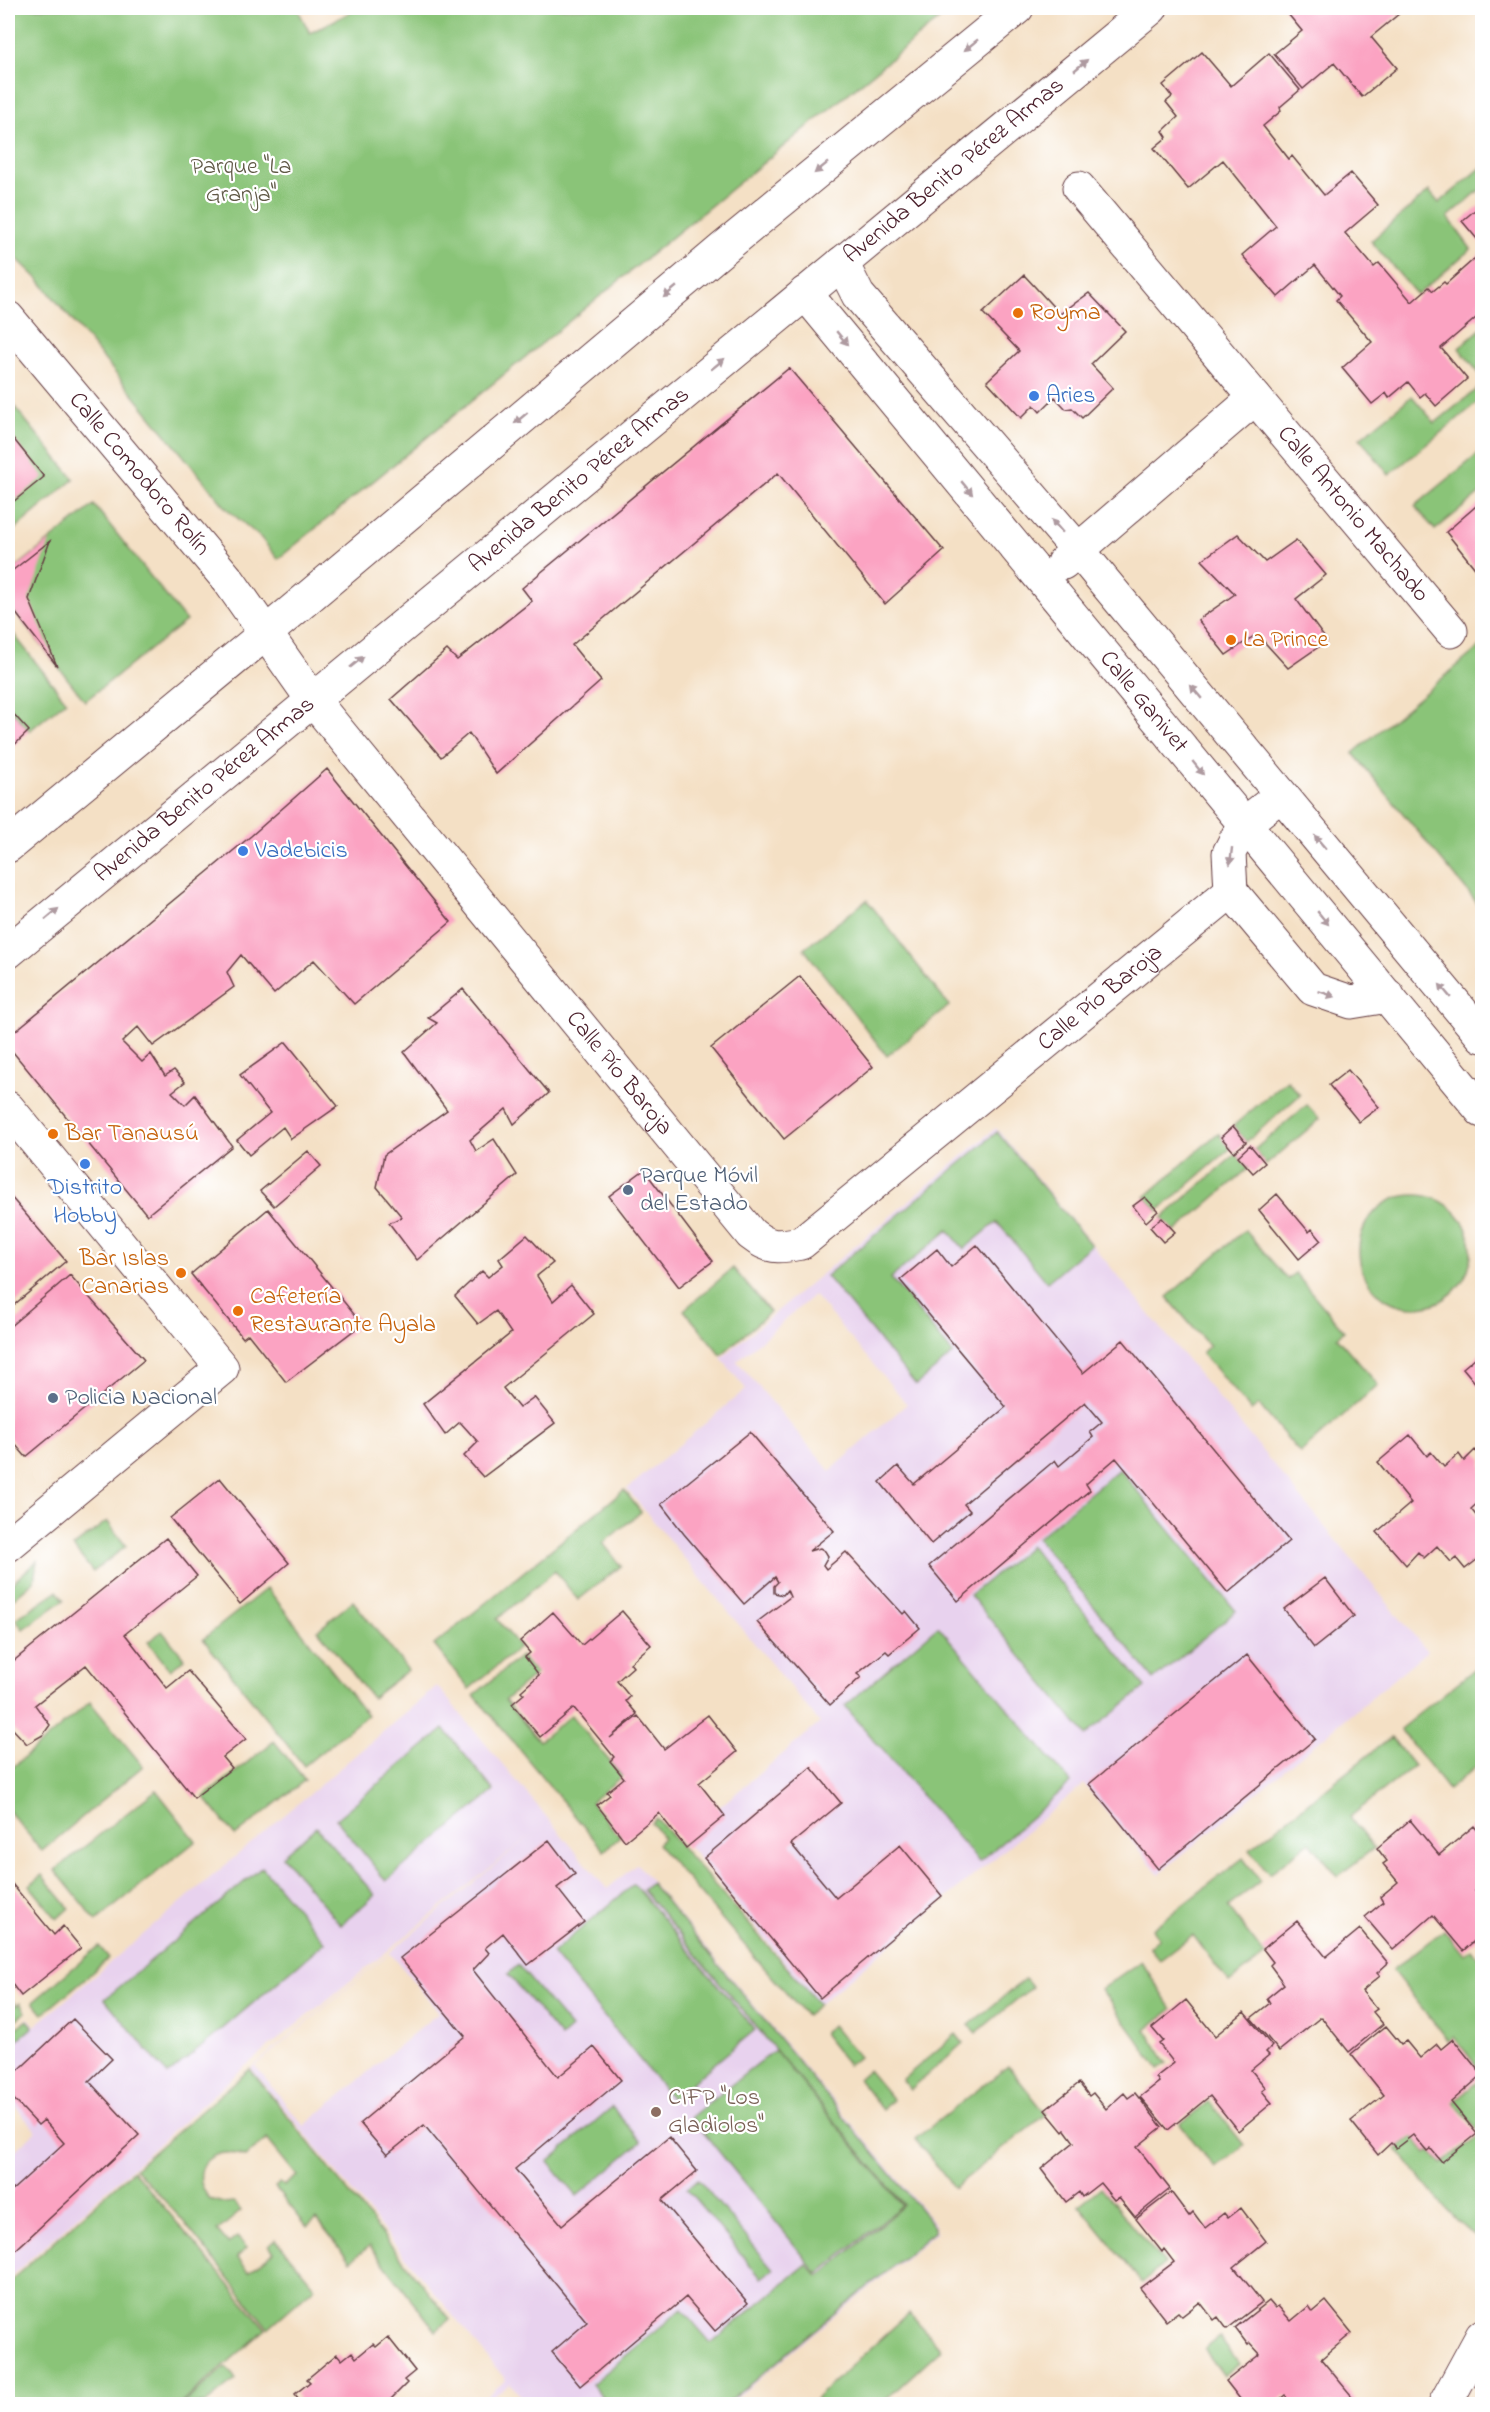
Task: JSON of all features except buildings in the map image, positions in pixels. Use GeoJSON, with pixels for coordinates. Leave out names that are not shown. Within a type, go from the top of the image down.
{"type":"FeatureCollection","features":[{"type":"Feature","properties":{"kind":"street"},"geometry":{"type":"LineString","coordinates":[[8,846],[266,633],[725,246],[1017,8]]}},
{"type":"Feature","properties":{"kind":"street","name":"Avenida Benito Pérez Armas"},"geometry":{"type":"LineString","coordinates":[[8,952],[1150,8]]}},
{"type":"Feature","properties":{"kind":"street","name":"Calle Antonio Machado"},"geometry":{"type":"LineString","coordinates":[[1079,188],[1451,631]]}},
{"type":"Feature","properties":{"kind":"street","name":"Calle Ganivet"},"geometry":{"type":"LineString","coordinates":[[842,263],[858,295],[1078,550],[1482,1036]]}},
{"type":"Feature","properties":{"kind":"street","name":"Calle Ganivet"},"geometry":{"type":"LineString","coordinates":[[805,293],[1482,1111]]}},
{"type":"Feature","properties":{"kind":"street","name":"Calle Comodoro Rolín"},"geometry":{"type":"LineString","coordinates":[[8,318],[229,581],[266,633]]}},
{"type":"Feature","properties":{"kind":"street"},"geometry":{"type":"LineString","coordinates":[[1042,579],[1255,398]]}},
{"type":"Feature","properties":{"kind":"street","name":"Calle Pío Baroja"},"geometry":{"type":"LineString","coordinates":[[266,633],[312,699],[745,1226],[765,1245],[784,1246],[801,1243],[1231,891]]}},
{"type":"Feature","properties":{"kind":"street"},"geometry":{"type":"LineString","coordinates":[[1281,795],[1244,824],[1229,853],[1231,891],[1313,989],[1350,1002],[1388,996]]}},
{"type":"Feature","properties":{"kind":"street"},"geometry":{"type":"LineString","coordinates":[[8,1108],[222,1368],[8,1545]]}},
{"type":"Feature","properties":{"kind":"street"},"geometry":{"type":"LineString","coordinates":[[1445,2404],[1482,2336]]}},
{"type":"Feature","properties":{"kind":"shaded area"},"geometry":{"type":"Polygon","coordinates":[[[996,1128],[1427,1651],[1159,1874],[1084,1784],[819,2004],[682,1838],[820,1723],[627,1489],[746,1389],[721,1358],[996,1128]],[[997,1132],[890,1278],[948,1229],[997,1132]],[[977,1245],[951,1267],[937,1250],[900,1280],[1006,1407],[914,1484],[898,1466],[880,1482],[931,1543],[970,1511],[964,1504],[1085,1402],[1102,1422],[1090,1432],[1093,1437],[1059,1466],[1055,1461],[929,1566],[958,1601],[1090,1490],[1086,1484],[1116,1458],[1228,1593],[1289,1541],[1123,1341],[1083,1373],[977,1245]],[[814,1295],[737,1361],[830,1471],[907,1404],[814,1295]],[[750,1433],[661,1504],[744,1603],[775,1577],[778,1582],[774,1586],[774,1593],[782,1595],[787,1590],[790,1597],[757,1623],[830,1704],[860,1678],[857,1674],[886,1651],[889,1654],[920,1628],[906,1611],[903,1614],[847,1552],[826,1569],[823,1565],[828,1556],[825,1551],[820,1548],[809,1551],[833,1531],[750,1433]],[[1324,1578],[1284,1609],[1314,1647],[1354,1616],[1324,1578]],[[1247,1655],[1089,1784],[1158,1869],[1315,1739],[1247,1655]],[[811,1768],[704,1858],[820,1998],[942,1896],[900,1845],[836,1898],[791,1844],[841,1803],[811,1768]]]}},
{"type":"Feature","properties":{"kind":"shaded area"},"geometry":{"type":"Polygon","coordinates":[[[437,1686],[607,1889],[637,1864],[935,2224],[936,2233],[729,2404],[726,2404],[934,2232],[934,2226],[652,1883],[643,1890],[904,2205],[818,2277],[806,2264],[711,2343],[682,2309],[592,2384],[608,2404],[527,2404],[510,2383],[484,2404],[477,2404],[506,2380],[251,2068],[537,1830],[243,2068],[8,2279],[8,2257],[139,2135],[89,2081],[112,2059],[73,2020],[8,2080],[8,2048],[33,2026],[8,2035],[8,2031],[10,2033],[28,2018],[35,2026],[437,1686]],[[549,1840],[400,1958],[465,2036],[360,2123],[387,2155],[424,2125],[587,2322],[552,2352],[580,2386],[686,2297],[715,2331],[748,2303],[662,2200],[697,2171],[669,2137],[562,2225],[515,2169],[621,2080],[594,2048],[558,2077],[473,1970],[489,1953],[485,1948],[503,1933],[528,1965],[583,1922],[557,1888],[575,1874],[549,1840]],[[390,1953],[255,2066],[304,2126],[439,2012],[390,1953]],[[518,1966],[508,1974],[561,2037],[571,2028],[518,1966]],[[698,2180],[687,2189],[761,2278],[772,2269],[698,2180]]]}},
{"type":"Feature","properties":{"kind":"shaded area"},"geometry":{"type":"Polygon","coordinates":[[[8,2093],[38,2124],[44,2120],[64,2143],[8,2194],[8,2157],[36,2131],[8,2098],[8,2093]]]}},
{"type":"Feature","properties":{"kind":"green space","name":"Parque \"La Granja\""},"geometry":{"type":"Polygon","coordinates":[[[8,8],[297,8],[310,33],[355,10],[354,8],[953,8],[278,559],[261,538],[227,509],[39,280],[8,250],[8,8]]]}},
{"type":"Feature","properties":{"kind":"green space"},"geometry":{"type":"Polygon","coordinates":[[[1482,167],[1482,188],[1448,217],[1471,249],[1417,295],[1371,241],[1429,191],[1439,203],[1482,167]]]}},
{"type":"Feature","properties":{"kind":"green space"},"geometry":{"type":"Polygon","coordinates":[[[1482,328],[1482,377],[1459,348],[1482,328]]]}},
{"type":"Feature","properties":{"kind":"green space"},"geometry":{"type":"Polygon","coordinates":[[[1482,385],[1482,399],[1389,475],[1360,438],[1412,396],[1435,423],[1482,385]]]}},
{"type":"Feature","properties":{"kind":"green space"},"geometry":{"type":"Polygon","coordinates":[[[8,399],[74,479],[8,535],[8,399]]]}},
{"type":"Feature","properties":{"kind":"green space"},"geometry":{"type":"Polygon","coordinates":[[[1482,451],[1482,492],[1435,530],[1415,506],[1482,451]]]}},
{"type":"Feature","properties":{"kind":"green space"},"geometry":{"type":"Polygon","coordinates":[[[94,505],[186,621],[85,701],[8,603],[8,574],[94,505]]]}},
{"type":"Feature","properties":{"kind":"green space"},"geometry":{"type":"Polygon","coordinates":[[[8,627],[66,701],[29,731],[8,706],[8,627]]]}},
{"type":"Feature","properties":{"kind":"green space"},"geometry":{"type":"Polygon","coordinates":[[[1482,645],[1482,909],[1353,753],[1482,645]]]}},
{"type":"Feature","properties":{"kind":"green space"},"geometry":{"type":"Polygon","coordinates":[[[867,900],[949,1006],[887,1056],[804,949],[867,900]]]}},
{"type":"Feature","properties":{"kind":"green space"},"geometry":{"type":"Polygon","coordinates":[[[1287,1080],[1300,1095],[1246,1142],[1233,1126],[1287,1080]]]}},
{"type":"Feature","properties":{"kind":"green space"},"geometry":{"type":"Polygon","coordinates":[[[1307,1105],[1320,1119],[1266,1165],[1254,1150],[1307,1105]]]}},
{"type":"Feature","properties":{"kind":"green space"},"geometry":{"type":"Polygon","coordinates":[[[997,1132],[1091,1245],[1047,1282],[997,1222],[964,1249],[948,1230],[891,1278],[953,1354],[916,1385],[826,1276],[997,1132]]]}},
{"type":"Feature","properties":{"kind":"green space"},"geometry":{"type":"Polygon","coordinates":[[[1218,1133],[1231,1148],[1158,1211],[1145,1197],[1218,1133]]]}},
{"type":"Feature","properties":{"kind":"green space"},"geometry":{"type":"Polygon","coordinates":[[[1236,1154],[1249,1168],[1175,1232],[1162,1218],[1236,1154]]]}},
{"type":"Feature","properties":{"kind":"green space"},"geometry":{"type":"Polygon","coordinates":[[[1415,1195],[1436,1199],[1454,1212],[1467,1230],[1471,1251],[1467,1272],[1454,1290],[1436,1303],[1415,1307],[1394,1303],[1376,1290],[1363,1272],[1359,1251],[1363,1230],[1376,1212],[1394,1199],[1415,1195]]]}},
{"type":"Feature","properties":{"kind":"green space"},"geometry":{"type":"Polygon","coordinates":[[[1245,1230],[1287,1279],[1295,1273],[1344,1331],[1337,1337],[1378,1385],[1300,1453],[1259,1405],[1251,1411],[1202,1353],[1209,1346],[1167,1297],[1245,1230]]]}},
{"type":"Feature","properties":{"kind":"green space"},"geometry":{"type":"Polygon","coordinates":[[[733,1268],[770,1312],[721,1355],[684,1310],[733,1268]]]}},
{"type":"Feature","properties":{"kind":"green space"},"geometry":{"type":"Polygon","coordinates":[[[1119,1469],[1236,1611],[1154,1679],[1037,1538],[1119,1469]]]}},
{"type":"Feature","properties":{"kind":"green space"},"geometry":{"type":"Polygon","coordinates":[[[624,1490],[641,1512],[603,1543],[621,1566],[578,1600],[555,1571],[497,1619],[520,1647],[469,1689],[434,1645],[624,1490]]]}},
{"type":"Feature","properties":{"kind":"green space"},"geometry":{"type":"Polygon","coordinates":[[[107,1521],[126,1546],[93,1572],[73,1547],[107,1521]]]}},
{"type":"Feature","properties":{"kind":"green space"},"geometry":{"type":"Polygon","coordinates":[[[1030,1546],[1145,1687],[1086,1735],[970,1595],[1030,1546]]]}},
{"type":"Feature","properties":{"kind":"green space"},"geometry":{"type":"Polygon","coordinates":[[[37,1561],[34,1581],[8,1603],[8,1587],[37,1561]]]}},
{"type":"Feature","properties":{"kind":"green space"},"geometry":{"type":"Polygon","coordinates":[[[267,1588],[367,1715],[304,1766],[203,1639],[267,1588]]]}},
{"type":"Feature","properties":{"kind":"green space"},"geometry":{"type":"Polygon","coordinates":[[[57,1591],[64,1600],[23,1629],[16,1619],[57,1591]]]}},
{"type":"Feature","properties":{"kind":"green space"},"geometry":{"type":"Polygon","coordinates":[[[353,1601],[408,1670],[372,1698],[318,1630],[353,1601]]]}},
{"type":"Feature","properties":{"kind":"green space"},"geometry":{"type":"Polygon","coordinates":[[[938,1626],[1071,1783],[979,1862],[845,1706],[938,1626]]]}},
{"type":"Feature","properties":{"kind":"green space"},"geometry":{"type":"Polygon","coordinates":[[[162,1631],[185,1659],[170,1670],[148,1642],[162,1631]]]}},
{"type":"Feature","properties":{"kind":"green space"},"geometry":{"type":"Polygon","coordinates":[[[521,1656],[536,1674],[505,1700],[539,1741],[571,1715],[622,1776],[591,1802],[620,1837],[604,1851],[474,1695],[521,1656]]]}},
{"type":"Feature","properties":{"kind":"green space"},"geometry":{"type":"Polygon","coordinates":[[[1482,1663],[1482,1762],[1448,1790],[1400,1729],[1482,1663]]]}},
{"type":"Feature","properties":{"kind":"green space"},"geometry":{"type":"Polygon","coordinates":[[[90,1702],[143,1766],[42,1851],[8,1810],[8,1771],[90,1702]]]}},
{"type":"Feature","properties":{"kind":"green space"},"geometry":{"type":"Polygon","coordinates":[[[444,1729],[494,1791],[386,1881],[336,1819],[444,1729]]]}},
{"type":"Feature","properties":{"kind":"green space"},"geometry":{"type":"Polygon","coordinates":[[[1391,1737],[1414,1766],[1350,1817],[1374,1848],[1338,1876],[1310,1842],[1269,1874],[1250,1849],[1391,1737]]]}},
{"type":"Feature","properties":{"kind":"green space"},"geometry":{"type":"Polygon","coordinates":[[[274,1741],[305,1780],[235,1836],[204,1797],[274,1741]]]}},
{"type":"Feature","properties":{"kind":"green space"},"geometry":{"type":"Polygon","coordinates":[[[156,1790],[196,1841],[96,1921],[55,1870],[156,1790]]]}},
{"type":"Feature","properties":{"kind":"green space"},"geometry":{"type":"Polygon","coordinates":[[[656,1818],[819,2004],[806,2016],[657,1844],[663,1838],[651,1823],[656,1818]]]}},
{"type":"Feature","properties":{"kind":"green space"},"geometry":{"type":"Polygon","coordinates":[[[316,1827],[375,1895],[341,1925],[282,1856],[316,1827]]]}},
{"type":"Feature","properties":{"kind":"green space"},"geometry":{"type":"Polygon","coordinates":[[[1243,1858],[1260,1881],[1228,1907],[1265,1955],[1229,1983],[1193,1935],[1160,1960],[1149,1947],[1159,1938],[1152,1929],[1243,1858]]]}},
{"type":"Feature","properties":{"kind":"green space"},"geometry":{"type":"Polygon","coordinates":[[[262,1867],[325,1942],[168,2075],[105,1999],[262,1867]]]}},
{"type":"Feature","properties":{"kind":"green space"},"geometry":{"type":"Polygon","coordinates":[[[42,1875],[69,1908],[57,1919],[29,1885],[42,1875]]]}},
{"type":"Feature","properties":{"kind":"green space"},"geometry":{"type":"Polygon","coordinates":[[[651,1883],[934,2226],[934,2232],[726,2404],[608,2404],[592,2384],[682,2309],[711,2343],[807,2264],[819,2277],[904,2205],[643,1890],[651,1883]]]}},
{"type":"Feature","properties":{"kind":"green space"},"geometry":{"type":"Polygon","coordinates":[[[634,1884],[755,2030],[672,2099],[552,1953],[634,1884]]]}},
{"type":"Feature","properties":{"kind":"green space"},"geometry":{"type":"Polygon","coordinates":[[[1444,1930],[1464,1955],[1472,1949],[1482,1962],[1482,2073],[1454,2037],[1448,2041],[1392,1970],[1444,1930]]]}},
{"type":"Feature","properties":{"kind":"green space"},"geometry":{"type":"Polygon","coordinates":[[[99,1946],[109,1958],[43,2014],[33,2002],[99,1946]]]}},
{"type":"Feature","properties":{"kind":"green space"},"geometry":{"type":"Polygon","coordinates":[[[1141,1961],[1172,2009],[1146,2030],[1167,2063],[1159,2069],[1101,1989],[1141,1961]]]}},
{"type":"Feature","properties":{"kind":"green space"},"geometry":{"type":"Polygon","coordinates":[[[518,1965],[571,2028],[561,2037],[508,1974],[518,1965]]]}},
{"type":"Feature","properties":{"kind":"green space"},"geometry":{"type":"Polygon","coordinates":[[[1025,1979],[1032,1987],[976,2033],[969,2025],[1025,1979]]]}},
{"type":"Feature","properties":{"kind":"green space"},"geometry":{"type":"Polygon","coordinates":[[[8,1995],[16,2006],[20,2003],[26,2012],[10,2024],[8,2021],[8,1995]]]}},
{"type":"Feature","properties":{"kind":"green space"},"geometry":{"type":"Polygon","coordinates":[[[27,2020],[33,2027],[8,2048],[8,2035],[27,2020]]]}},
{"type":"Feature","properties":{"kind":"green space"},"geometry":{"type":"Polygon","coordinates":[[[832,2025],[859,2057],[848,2065],[823,2033],[832,2025]]]}},
{"type":"Feature","properties":{"kind":"green space"},"geometry":{"type":"Polygon","coordinates":[[[956,2034],[963,2043],[910,2090],[902,2080],[956,2034]]]}},
{"type":"Feature","properties":{"kind":"green space"},"geometry":{"type":"Polygon","coordinates":[[[775,2050],[902,2205],[818,2274],[691,2117],[775,2050]]]}},
{"type":"Feature","properties":{"kind":"green space"},"geometry":{"type":"Polygon","coordinates":[[[1008,2066],[1046,2114],[954,2188],[915,2139],[1008,2066]]]}},
{"type":"Feature","properties":{"kind":"green space"},"geometry":{"type":"Polygon","coordinates":[[[250,2069],[450,2319],[436,2331],[370,2246],[350,2261],[317,2219],[307,2227],[275,2187],[280,2183],[284,2186],[297,2176],[267,2139],[245,2157],[230,2153],[214,2156],[204,2165],[201,2182],[209,2199],[223,2203],[234,2202],[241,2211],[217,2231],[228,2244],[237,2237],[247,2248],[237,2257],[249,2272],[274,2252],[269,2245],[276,2239],[315,2287],[268,2328],[183,2221],[135,2168],[250,2069]]]}},
{"type":"Feature","properties":{"kind":"green space"},"geometry":{"type":"Polygon","coordinates":[[[868,2070],[893,2100],[882,2109],[858,2079],[868,2070]]]}},
{"type":"Feature","properties":{"kind":"green space"},"geometry":{"type":"Polygon","coordinates":[[[1482,2078],[1482,2134],[1453,2102],[1482,2078]]]}},
{"type":"Feature","properties":{"kind":"green space"},"geometry":{"type":"Polygon","coordinates":[[[1209,2101],[1244,2145],[1215,2168],[1180,2124],[1209,2101]]]}},
{"type":"Feature","properties":{"kind":"green space"},"geometry":{"type":"Polygon","coordinates":[[[612,2107],[641,2142],[577,2196],[548,2162],[612,2107]]]}},
{"type":"Feature","properties":{"kind":"green space"},"geometry":{"type":"Polygon","coordinates":[[[1482,2134],[1482,2237],[1480,2238],[1471,2233],[1449,2212],[1397,2149],[1413,2137],[1427,2154],[1431,2150],[1442,2164],[1482,2134]]]}},
{"type":"Feature","properties":{"kind":"green space"},"geometry":{"type":"Polygon","coordinates":[[[133,2170],[266,2329],[180,2404],[8,2404],[8,2283],[133,2170]]]}},
{"type":"Feature","properties":{"kind":"green space"},"geometry":{"type":"Polygon","coordinates":[[[698,2179],[773,2269],[761,2278],[687,2189],[698,2179]]]}},
{"type":"Feature","properties":{"kind":"green space"},"geometry":{"type":"Polygon","coordinates":[[[1101,2187],[1164,2264],[1142,2283],[1079,2205],[1101,2187]]]}},
{"type":"Feature","properties":{"kind":"green space"},"geometry":{"type":"Polygon","coordinates":[[[909,2313],[941,2349],[881,2404],[820,2404],[815,2399],[909,2313]]]}},
{"type":"Feature","properties":{"kind":"green space"},"geometry":{"type":"Polygon","coordinates":[[[1219,2337],[1239,2364],[1224,2376],[1204,2349],[1219,2337]]]}},
{"type":"Feature","properties":{"kind":"green space"},"geometry":{"type":"Polygon","coordinates":[[[226,2367],[236,2379],[205,2404],[182,2404],[226,2367]]]}},
{"type":"Feature","properties":{"kind":"place","name":"Royma"},"geometry":{"type":"Point","coordinates":[1018,313]}},
{"type":"Feature","properties":{"kind":"place","name":"Aries"},"geometry":{"type":"Point","coordinates":[1034,396]}},
{"type":"Feature","properties":{"kind":"place","name":"La Prince"},"geometry":{"type":"Point","coordinates":[1231,640]}},
{"type":"Feature","properties":{"kind":"place","name":"Vadebicis"},"geometry":{"type":"Point","coordinates":[243,851]}},
{"type":"Feature","properties":{"kind":"place","name":"Bar Tanausú"},"geometry":{"type":"Point","coordinates":[53,1134]}},
{"type":"Feature","properties":{"kind":"place","name":"Distrito Hobby"},"geometry":{"type":"Point","coordinates":[85,1164]}},
{"type":"Feature","properties":{"kind":"place","name":"Parque Móvil del Estado"},"geometry":{"type":"Point","coordinates":[628,1190]}},
{"type":"Feature","properties":{"kind":"place","name":"Bar Islas Canarias"},"geometry":{"type":"Point","coordinates":[181,1273]}},
{"type":"Feature","properties":{"kind":"place","name":"Cafetería Restaurante Ayala"},"geometry":{"type":"Point","coordinates":[238,1311]}},
{"type":"Feature","properties":{"kind":"place","name":"Policia Nacional"},"geometry":{"type":"Point","coordinates":[53,1398]}},
{"type":"Feature","properties":{"kind":"place","name":"CIFP \"Los Gladiolos\""},"geometry":{"type":"Point","coordinates":[656,2112]}}]}
